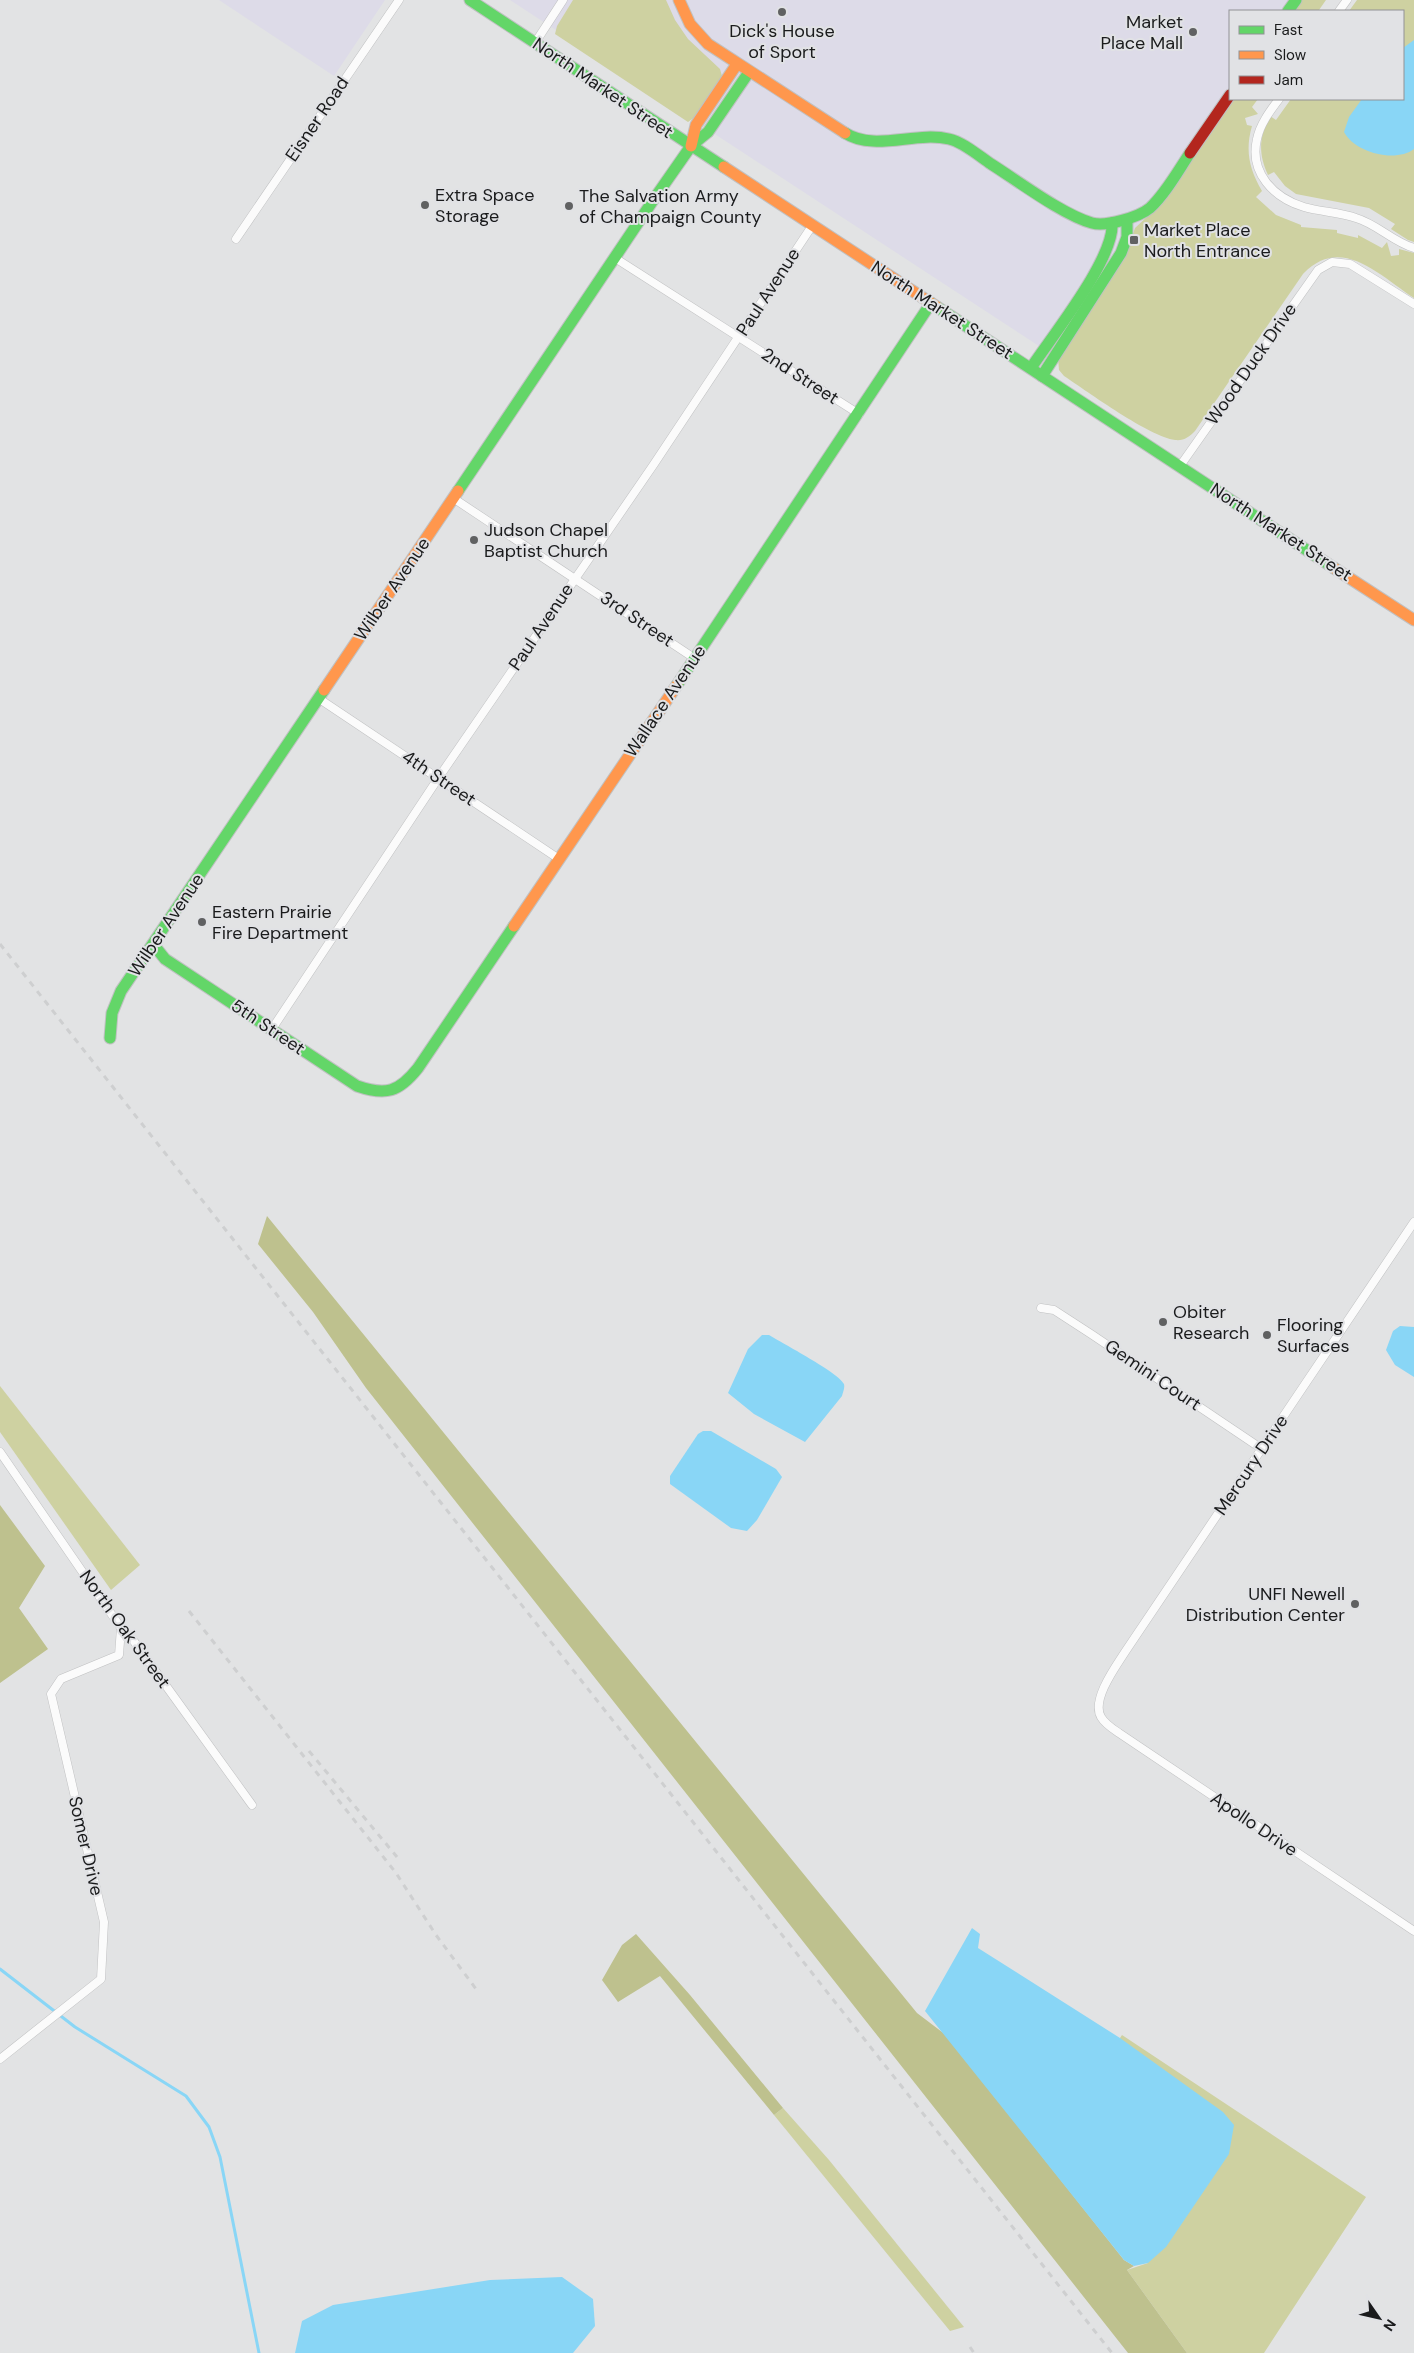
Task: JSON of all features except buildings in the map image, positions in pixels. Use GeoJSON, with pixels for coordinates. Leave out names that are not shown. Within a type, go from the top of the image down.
{"type":"FeatureCollection","features":[{"type":"Feature","properties":{"kind":"street","name":"Eisner Road"},"geometry":{"type":"LineString","coordinates":[[236,239],[399,0]]}},
{"type":"Feature","properties":{"kind":"street","name":"North Market Street"},"geometry":{"type":"LineString","coordinates":[[470,0],[1414,620]]}},
{"type":"Feature","properties":{"kind":"street"},"geometry":{"type":"LineString","coordinates":[[535,43],[563,0]]}},
{"type":"Feature","properties":{"kind":"street"},"geometry":{"type":"LineString","coordinates":[[679,0],[684,14],[695,32],[708,44],[850,136],[879,142],[925,135],[951,139],[1079,219],[1094,224],[1112,223],[1139,216],[1157,201],[1229,97]]}},
{"type":"Feature","properties":{"kind":"street"},"geometry":{"type":"LineString","coordinates":[[691,146],[696,125],[737,64]]}},
{"type":"Feature","properties":{"kind":"street"},"geometry":{"type":"LineString","coordinates":[[691,146],[708,132],[749,72]]}},
{"type":"Feature","properties":{"kind":"street"},"geometry":{"type":"LineString","coordinates":[[1278,100],[1266,118],[1257,139],[1256,154],[1263,180],[1274,192],[1288,202],[1306,208],[1355,217],[1414,248]]}},
{"type":"Feature","properties":{"kind":"street","name":"Wilber Avenue"},"geometry":{"type":"LineString","coordinates":[[110,1038],[108,1026],[115,1003],[153,944],[691,146]]}},
{"type":"Feature","properties":{"kind":"street"},"geometry":{"type":"LineString","coordinates":[[1042,376],[1121,253],[1127,237],[1127,220]]}},
{"type":"Feature","properties":{"kind":"street"},"geometry":{"type":"LineString","coordinates":[[1031,368],[1103,261],[1110,248],[1113,232],[1112,223]]}},
{"type":"Feature","properties":{"kind":"street","name":"Paul Avenue"},"geometry":{"type":"LineString","coordinates":[[272,1029],[812,226]]}},
{"type":"Feature","properties":{"kind":"street","name":"2nd Street"},"geometry":{"type":"LineString","coordinates":[[615,258],[859,414]]}},
{"type":"Feature","properties":{"kind":"street","name":"Wood Duck Drive"},"geometry":{"type":"LineString","coordinates":[[1180,466],[1311,279],[1325,265],[1339,262],[1350,264],[1414,304]]}},
{"type":"Feature","properties":{"kind":"street","name":"Wallace Avenue"},"geometry":{"type":"LineString","coordinates":[[391,1092],[413,1076],[859,414],[931,303]]}},
{"type":"Feature","properties":{"kind":"street","name":"3rd Street"},"geometry":{"type":"LineString","coordinates":[[453,498],[694,658]]}},
{"type":"Feature","properties":{"kind":"street","name":"4th Street"},"geometry":{"type":"LineString","coordinates":[[318,698],[559,859]]}},
{"type":"Feature","properties":{"kind":"street","name":"5th Street"},"geometry":{"type":"LineString","coordinates":[[153,944],[165,959],[358,1086],[376,1093],[391,1092]]}},
{"type":"Feature","properties":{"kind":"street","name":"Mercury Drive"},"geometry":{"type":"LineString","coordinates":[[1099,1713],[1100,1696],[1113,1670],[1414,1222]]}},
{"type":"Feature","properties":{"kind":"street","name":"Gemini Court"},"geometry":{"type":"LineString","coordinates":[[1041,1308],[1054,1310],[1262,1449]]}},
{"type":"Feature","properties":{"kind":"street","name":"North Oak Street"},"geometry":{"type":"LineString","coordinates":[[0,1452],[121,1628],[133,1640],[252,1805]]}},
{"type":"Feature","properties":{"kind":"street","name":"Somer Drive"},"geometry":{"type":"LineString","coordinates":[[0,2059],[101,1979],[104,1922],[51,1694],[61,1679],[119,1655],[121,1628]]}},
{"type":"Feature","properties":{"kind":"street","name":"Apollo Drive"},"geometry":{"type":"LineString","coordinates":[[1099,1713],[1108,1725],[1119,1733],[1414,1931]]}},
{"type":"Feature","properties":{"kind":"shaded area"},"geometry":{"type":"Polygon","coordinates":[[[219,0],[385,0],[334,76],[219,0]]]}},
{"type":"Feature","properties":{"kind":"shaded area"},"geometry":{"type":"Polygon","coordinates":[[[510,0],[1315,0],[1308,10],[1229,10],[1229,100],[1247,100],[1068,365],[510,0]]]}},
{"type":"Feature","properties":{"kind":"green space"},"geometry":{"type":"Polygon","coordinates":[[[573,0],[666,0],[675,20],[688,39],[720,69],[722,76],[695,117],[688,122],[555,34],[557,26],[573,0]]]}},
{"type":"Feature","properties":{"kind":"green space"},"geometry":{"type":"Polygon","coordinates":[[[1302,0],[1326,0],[1319,10],[1296,10],[1302,0]]]}},
{"type":"Feature","properties":{"kind":"green space"},"geometry":{"type":"Polygon","coordinates":[[[1357,0],[1414,0],[1414,242],[1391,229],[1395,224],[1369,208],[1296,194],[1285,186],[1274,172],[1268,175],[1265,167],[1261,145],[1266,124],[1270,116],[1276,120],[1290,100],[1404,100],[1404,10],[1350,10],[1357,0]]]}},
{"type":"Feature","properties":{"kind":"green space"},"geometry":{"type":"Polygon","coordinates":[[[1233,100],[1257,100],[1252,107],[1258,114],[1245,118],[1247,125],[1252,126],[1249,143],[1251,167],[1262,191],[1256,197],[1276,215],[1301,225],[1301,227],[1337,230],[1337,233],[1358,238],[1358,235],[1382,248],[1387,242],[1391,256],[1399,255],[1399,249],[1414,253],[1414,298],[1360,262],[1346,258],[1331,258],[1317,263],[1303,274],[1195,431],[1181,440],[1164,437],[1135,423],[1064,376],[1059,370],[1058,358],[1125,258],[1135,228],[1162,203],[1233,100]]]}},
{"type":"Feature","properties":{"kind":"green space"},"geometry":{"type":"Polygon","coordinates":[[[267,1216],[917,2013],[946,2035],[1124,2260],[1134,2266],[1127,2270],[1187,2353],[1128,2353],[366,1388],[313,1312],[258,1244],[267,1216]]]}},
{"type":"Feature","properties":{"kind":"green space"},"geometry":{"type":"Polygon","coordinates":[[[0,1386],[140,1565],[111,1590],[0,1432],[0,1386]]]}},
{"type":"Feature","properties":{"kind":"green space"},"geometry":{"type":"Polygon","coordinates":[[[0,1505],[45,1566],[19,1608],[48,1649],[0,1683],[0,1505]]]}},
{"type":"Feature","properties":{"kind":"green space"},"geometry":{"type":"Polygon","coordinates":[[[636,1934],[690,1995],[783,2108],[774,2115],[660,1976],[618,2002],[602,1980],[622,1945],[636,1934]]]}},
{"type":"Feature","properties":{"kind":"green space"},"geometry":{"type":"Polygon","coordinates":[[[1122,2035],[1366,2197],[1264,2353],[1187,2353],[1127,2270],[1148,2263],[1120,2038],[1122,2035]]]}},
{"type":"Feature","properties":{"kind":"green space"},"geometry":{"type":"Polygon","coordinates":[[[783,2108],[829,2160],[964,2327],[950,2331],[774,2115],[783,2108]]]}},
{"type":"Feature","properties":{"kind":"water"},"geometry":{"type":"Polygon","coordinates":[[[1414,40],[1414,149],[1397,155],[1376,154],[1357,145],[1344,132],[1349,117],[1361,100],[1404,100],[1404,47],[1414,40]]]}},
{"type":"Feature","properties":{"kind":"water"},"geometry":{"type":"Polygon","coordinates":[[[1400,1326],[1414,1327],[1414,1377],[1395,1365],[1386,1350],[1393,1331],[1400,1326]]]}},
{"type":"Feature","properties":{"kind":"water"},"geometry":{"type":"Polygon","coordinates":[[[762,1335],[769,1335],[810,1358],[840,1379],[844,1384],[842,1396],[805,1442],[754,1414],[728,1393],[748,1349],[762,1335]]]}},
{"type":"Feature","properties":{"kind":"water"},"geometry":{"type":"Polygon","coordinates":[[[703,1431],[711,1431],[776,1469],[782,1477],[757,1520],[747,1531],[731,1528],[670,1484],[670,1476],[698,1434],[703,1431]]]}},
{"type":"Feature","properties":{"kind":"water"},"geometry":{"type":"Polygon","coordinates":[[[972,1928],[980,1934],[978,1948],[1120,2038],[1223,2112],[1234,2125],[1229,2154],[1166,2247],[1148,2263],[1134,2266],[1124,2260],[925,2011],[972,1928]]]}},
{"type":"Feature","properties":{"kind":"water"},"geometry":{"type":"Polygon","coordinates":[[[562,2277],[593,2299],[595,2326],[573,2353],[295,2353],[302,2321],[333,2305],[490,2280],[562,2277]]]}},
{"type":"Feature","properties":{"kind":"waterway"},"geometry":{"type":"LineString","coordinates":[[0,1969],[75,2027],[186,2096],[209,2127],[220,2157],[259,2353]]}},
{"type":"Feature","properties":{"kind":"railway"},"geometry":{"type":"LineString","coordinates":[[0,944],[1112,2353]]}},
{"type":"Feature","properties":{"kind":"railway"},"geometry":{"type":"LineString","coordinates":[[189,1611],[396,1873],[436,1935],[479,1993]]}},
{"type":"Feature","properties":{"kind":"railway"},"geometry":{"type":"LineString","coordinates":[[309,1751],[397,1857]]}},
{"type":"Feature","properties":{"kind":"railway"},"geometry":{"type":"LineString","coordinates":[[970,2347],[974,2353]]}},
{"type":"Feature","properties":{"kind":"traffic: fast"},"geometry":{"type":"LineString","coordinates":[[470,0],[724,167]]}},
{"type":"Feature","properties":{"kind":"traffic: fast"},"geometry":{"type":"LineString","coordinates":[[1289,10],[1296,0]]}},
{"type":"Feature","properties":{"kind":"traffic: fast"},"geometry":{"type":"LineString","coordinates":[[458,491],[654,199],[691,146],[708,132],[749,72]]}},
{"type":"Feature","properties":{"kind":"traffic: fast"},"geometry":{"type":"LineString","coordinates":[[845,133],[869,141],[923,137],[949,139],[960,143],[1068,213],[1080,219],[1098,224],[1122,220],[1138,215],[1150,208],[1167,189],[1190,153]]}},
{"type":"Feature","properties":{"kind":"traffic: fast"},"geometry":{"type":"LineString","coordinates":[[1042,376],[1121,253],[1127,237],[1127,220]]}},
{"type":"Feature","properties":{"kind":"traffic: fast"},"geometry":{"type":"LineString","coordinates":[[1031,368],[1093,276],[1104,256],[1110,238],[1112,223]]}},
{"type":"Feature","properties":{"kind":"traffic: fast"},"geometry":{"type":"LineString","coordinates":[[677,685],[931,303]]}},
{"type":"Feature","properties":{"kind":"traffic: fast"},"geometry":{"type":"LineString","coordinates":[[937,307],[1334,568]]}},
{"type":"Feature","properties":{"kind":"traffic: fast"},"geometry":{"type":"LineString","coordinates":[[110,1038],[112,1013],[121,991],[324,690]]}},
{"type":"Feature","properties":{"kind":"traffic: fast"},"geometry":{"type":"LineString","coordinates":[[153,944],[165,959],[357,1086],[384,1091],[398,1087],[418,1068],[514,926]]}},
{"type":"Feature","properties":{"kind":"traffic: slow"},"geometry":{"type":"LineString","coordinates":[[679,0],[690,24],[708,44],[845,133]]}},
{"type":"Feature","properties":{"kind":"traffic: slow"},"geometry":{"type":"LineString","coordinates":[[691,146],[696,125],[737,64]]}},
{"type":"Feature","properties":{"kind":"traffic: slow"},"geometry":{"type":"LineString","coordinates":[[724,167],[937,307]]}},
{"type":"Feature","properties":{"kind":"traffic: slow"},"geometry":{"type":"LineString","coordinates":[[324,690],[458,491]]}},
{"type":"Feature","properties":{"kind":"traffic: slow"},"geometry":{"type":"LineString","coordinates":[[1334,568],[1414,620]]}},
{"type":"Feature","properties":{"kind":"traffic: slow"},"geometry":{"type":"LineString","coordinates":[[514,926],[677,685]]}},
{"type":"Feature","properties":{"kind":"traffic: jam"},"geometry":{"type":"LineString","coordinates":[[1190,153],[1229,96]]}},
{"type":"Feature","properties":{"kind":"place","name":"Dick's House of Sport"},"geometry":{"type":"Point","coordinates":[782,12]}},
{"type":"Feature","properties":{"kind":"place","name":"Market Place Mall"},"geometry":{"type":"Point","coordinates":[1193,32]}},
{"type":"Feature","properties":{"kind":"place","name":"Extra Space Storage"},"geometry":{"type":"Point","coordinates":[425,205]}},
{"type":"Feature","properties":{"kind":"place","name":"The Salvation Army of Champaign County"},"geometry":{"type":"Point","coordinates":[569,206]}},
{"type":"Feature","properties":{"kind":"place","name":"Market Place North Entrance"},"geometry":{"type":"Point","coordinates":[1134,240]}},
{"type":"Feature","properties":{"kind":"place","name":"Judson Chapel Baptist Church"},"geometry":{"type":"Point","coordinates":[474,540]}},
{"type":"Feature","properties":{"kind":"place","name":"Eastern Prairie Fire Department"},"geometry":{"type":"Point","coordinates":[202,922]}},
{"type":"Feature","properties":{"kind":"place","name":"Obiter Research"},"geometry":{"type":"Point","coordinates":[1163,1322]}},
{"type":"Feature","properties":{"kind":"place","name":"Flooring Surfaces"},"geometry":{"type":"Point","coordinates":[1267,1335]}},
{"type":"Feature","properties":{"kind":"place","name":"UNFI Newell Distribution Center"},"geometry":{"type":"Point","coordinates":[1355,1604]}}]}
